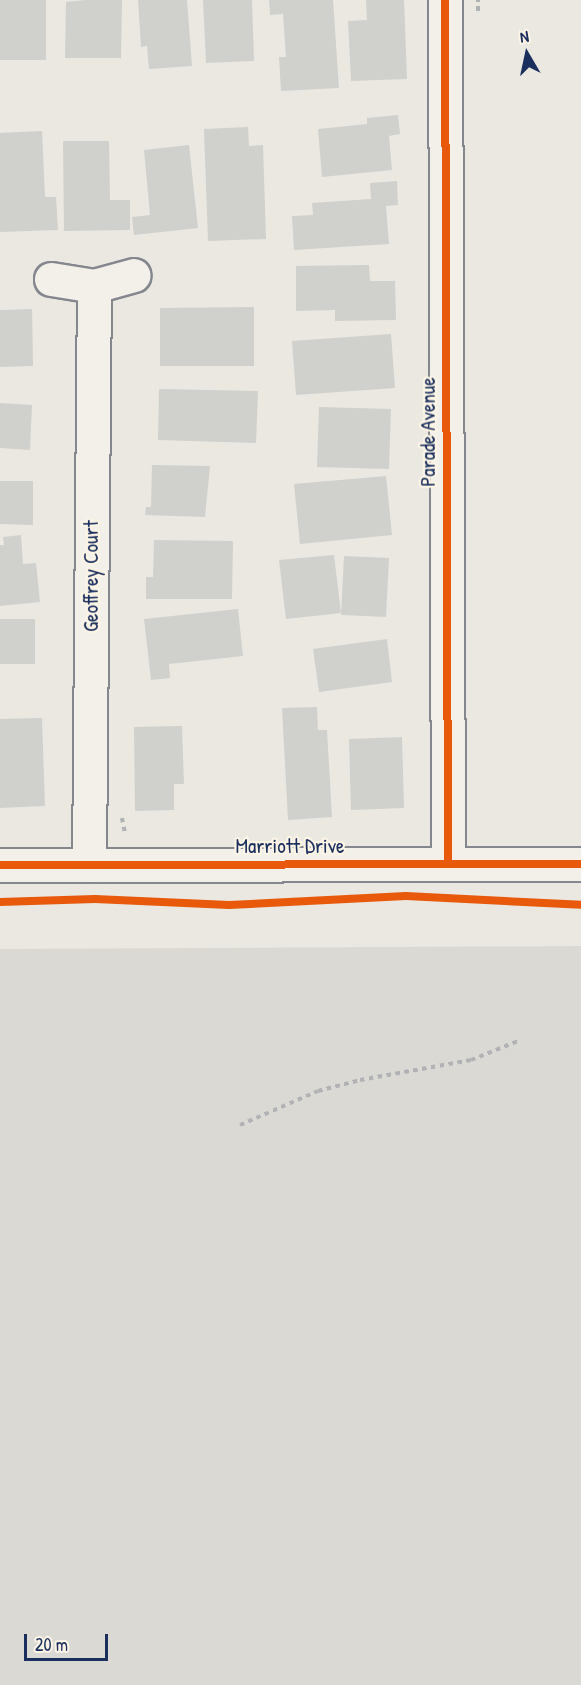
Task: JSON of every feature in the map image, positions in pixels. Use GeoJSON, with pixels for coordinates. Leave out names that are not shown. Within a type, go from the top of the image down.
{"type":"FeatureCollection","features":[{"type":"Feature","properties":{"kind":"street","name":"Parade Avenue"},"geometry":{"type":"LineString","coordinates":[[445,0],[447,864]]}},
{"type":"Feature","properties":{"kind":"street"},"geometry":{"type":"LineString","coordinates":[[51,279],[94,286],[134,275]]}},
{"type":"Feature","properties":{"kind":"street","name":"Geoffrey Court"},"geometry":{"type":"LineString","coordinates":[[89,865],[94,286]]}},
{"type":"Feature","properties":{"kind":"street","name":"Marriott Drive"},"geometry":{"type":"LineString","coordinates":[[0,865],[581,864]]}},
{"type":"Feature","properties":{"kind":"path"},"geometry":{"type":"LineString","coordinates":[[240,1125],[318,1091],[360,1080],[450,1065],[518,1041]]}},
{"type":"Feature","properties":{"kind":"shaded area"},"geometry":{"type":"Polygon","coordinates":[[[581,946],[581,1685],[0,1685],[0,949],[581,946]]]}},
{"type":"Feature","properties":{"kind":"building"},"geometry":{"type":"Polygon","coordinates":[[[0,0],[46,0],[46,60],[0,60],[0,0]]]}},
{"type":"Feature","properties":{"kind":"building"},"geometry":{"type":"Polygon","coordinates":[[[122,0],[121,58],[65,58],[66,2],[122,0]]]}},
{"type":"Feature","properties":{"kind":"building"},"geometry":{"type":"Polygon","coordinates":[[[138,0],[187,0],[192,66],[149,69],[147,46],[141,47],[138,0]]]}},
{"type":"Feature","properties":{"kind":"building"},"geometry":{"type":"Polygon","coordinates":[[[203,0],[252,0],[254,61],[206,63],[203,0]]]}},
{"type":"Feature","properties":{"kind":"building"},"geometry":{"type":"Polygon","coordinates":[[[269,0],[333,0],[339,88],[281,91],[279,57],[286,57],[283,14],[270,15],[269,0]]]}},
{"type":"Feature","properties":{"kind":"building"},"geometry":{"type":"Polygon","coordinates":[[[366,0],[404,0],[407,79],[351,81],[348,21],[367,20],[366,0]]]}},
{"type":"Feature","properties":{"kind":"building"},"geometry":{"type":"Polygon","coordinates":[[[398,115],[400,134],[389,136],[392,170],[322,177],[318,129],[367,124],[367,118],[398,115]]]}},
{"type":"Feature","properties":{"kind":"building"},"geometry":{"type":"Polygon","coordinates":[[[248,127],[249,146],[263,145],[266,239],[208,241],[204,129],[248,127]]]}},
{"type":"Feature","properties":{"kind":"building"},"geometry":{"type":"Polygon","coordinates":[[[42,131],[45,197],[56,197],[58,230],[0,232],[0,133],[42,131]]]}},
{"type":"Feature","properties":{"kind":"building"},"geometry":{"type":"Polygon","coordinates":[[[63,141],[109,141],[110,200],[130,200],[130,230],[64,231],[63,141]]]}},
{"type":"Feature","properties":{"kind":"building"},"geometry":{"type":"Polygon","coordinates":[[[189,145],[198,228],[134,235],[132,217],[150,215],[144,150],[189,145]]]}},
{"type":"Feature","properties":{"kind":"building"},"geometry":{"type":"Polygon","coordinates":[[[397,181],[398,205],[386,206],[389,244],[294,250],[292,216],[313,215],[312,203],[371,199],[370,183],[397,181]]]}},
{"type":"Feature","properties":{"kind":"building"},"geometry":{"type":"Polygon","coordinates":[[[369,265],[370,281],[395,281],[396,320],[335,321],[335,310],[296,311],[296,266],[369,265]]]}},
{"type":"Feature","properties":{"kind":"building"},"geometry":{"type":"Polygon","coordinates":[[[254,307],[254,366],[160,366],[160,308],[254,307]]]}},
{"type":"Feature","properties":{"kind":"building"},"geometry":{"type":"Polygon","coordinates":[[[32,309],[33,366],[0,367],[0,310],[32,309]]]}},
{"type":"Feature","properties":{"kind":"building"},"geometry":{"type":"Polygon","coordinates":[[[391,334],[395,388],[296,395],[292,341],[391,334]]]}},
{"type":"Feature","properties":{"kind":"building"},"geometry":{"type":"Polygon","coordinates":[[[159,389],[258,391],[256,443],[158,440],[159,389]]]}},
{"type":"Feature","properties":{"kind":"building"},"geometry":{"type":"Polygon","coordinates":[[[0,403],[32,405],[30,450],[0,448],[0,403]]]}},
{"type":"Feature","properties":{"kind":"building"},"geometry":{"type":"Polygon","coordinates":[[[319,407],[391,409],[389,469],[317,467],[319,407]]]}},
{"type":"Feature","properties":{"kind":"building"},"geometry":{"type":"Polygon","coordinates":[[[152,465],[210,466],[205,517],[145,515],[146,507],[151,507],[152,465]]]}},
{"type":"Feature","properties":{"kind":"building"},"geometry":{"type":"Polygon","coordinates":[[[386,476],[392,535],[300,544],[294,484],[386,476]]]}},
{"type":"Feature","properties":{"kind":"building"},"geometry":{"type":"Polygon","coordinates":[[[0,481],[33,481],[33,525],[0,524],[0,481]]]}},
{"type":"Feature","properties":{"kind":"building"},"geometry":{"type":"Polygon","coordinates":[[[21,535],[23,564],[36,563],[40,602],[0,606],[0,545],[4,545],[3,537],[21,535]]]}},
{"type":"Feature","properties":{"kind":"building"},"geometry":{"type":"Polygon","coordinates":[[[154,540],[233,541],[232,599],[146,599],[146,577],[153,577],[154,540]]]}},
{"type":"Feature","properties":{"kind":"building"},"geometry":{"type":"Polygon","coordinates":[[[334,555],[341,613],[286,619],[279,560],[334,555]]]}},
{"type":"Feature","properties":{"kind":"building"},"geometry":{"type":"Polygon","coordinates":[[[344,556],[389,558],[386,617],[341,615],[344,556]]]}},
{"type":"Feature","properties":{"kind":"building"},"geometry":{"type":"Polygon","coordinates":[[[238,609],[243,656],[169,664],[170,678],[151,680],[144,619],[238,609]]]}},
{"type":"Feature","properties":{"kind":"building"},"geometry":{"type":"Polygon","coordinates":[[[0,619],[35,619],[35,664],[0,664],[0,619]]]}},
{"type":"Feature","properties":{"kind":"building"},"geometry":{"type":"Polygon","coordinates":[[[387,639],[392,682],[319,692],[313,649],[387,639]]]}},
{"type":"Feature","properties":{"kind":"building"},"geometry":{"type":"Polygon","coordinates":[[[317,707],[318,730],[327,730],[332,817],[288,820],[282,708],[317,707]]]}},
{"type":"Feature","properties":{"kind":"building"},"geometry":{"type":"Polygon","coordinates":[[[42,718],[45,806],[0,808],[0,719],[42,718]]]}},
{"type":"Feature","properties":{"kind":"building"},"geometry":{"type":"Polygon","coordinates":[[[182,726],[184,784],[174,784],[174,810],[135,811],[134,727],[182,726]]]}},
{"type":"Feature","properties":{"kind":"building"},"geometry":{"type":"Polygon","coordinates":[[[402,737],[404,808],[351,810],[349,739],[402,737]]]}},
{"type":"Feature","properties":{"kind":"cycle path"},"geometry":{"type":"LineString","coordinates":[[445,0],[448,864]]}},
{"type":"Feature","properties":{"kind":"cycle path"},"geometry":{"type":"LineString","coordinates":[[0,865],[581,864]]}},
{"type":"Feature","properties":{"kind":"cycle path"},"geometry":{"type":"LineString","coordinates":[[0,902],[95,899],[229,905],[406,896],[581,905]]}}]}
